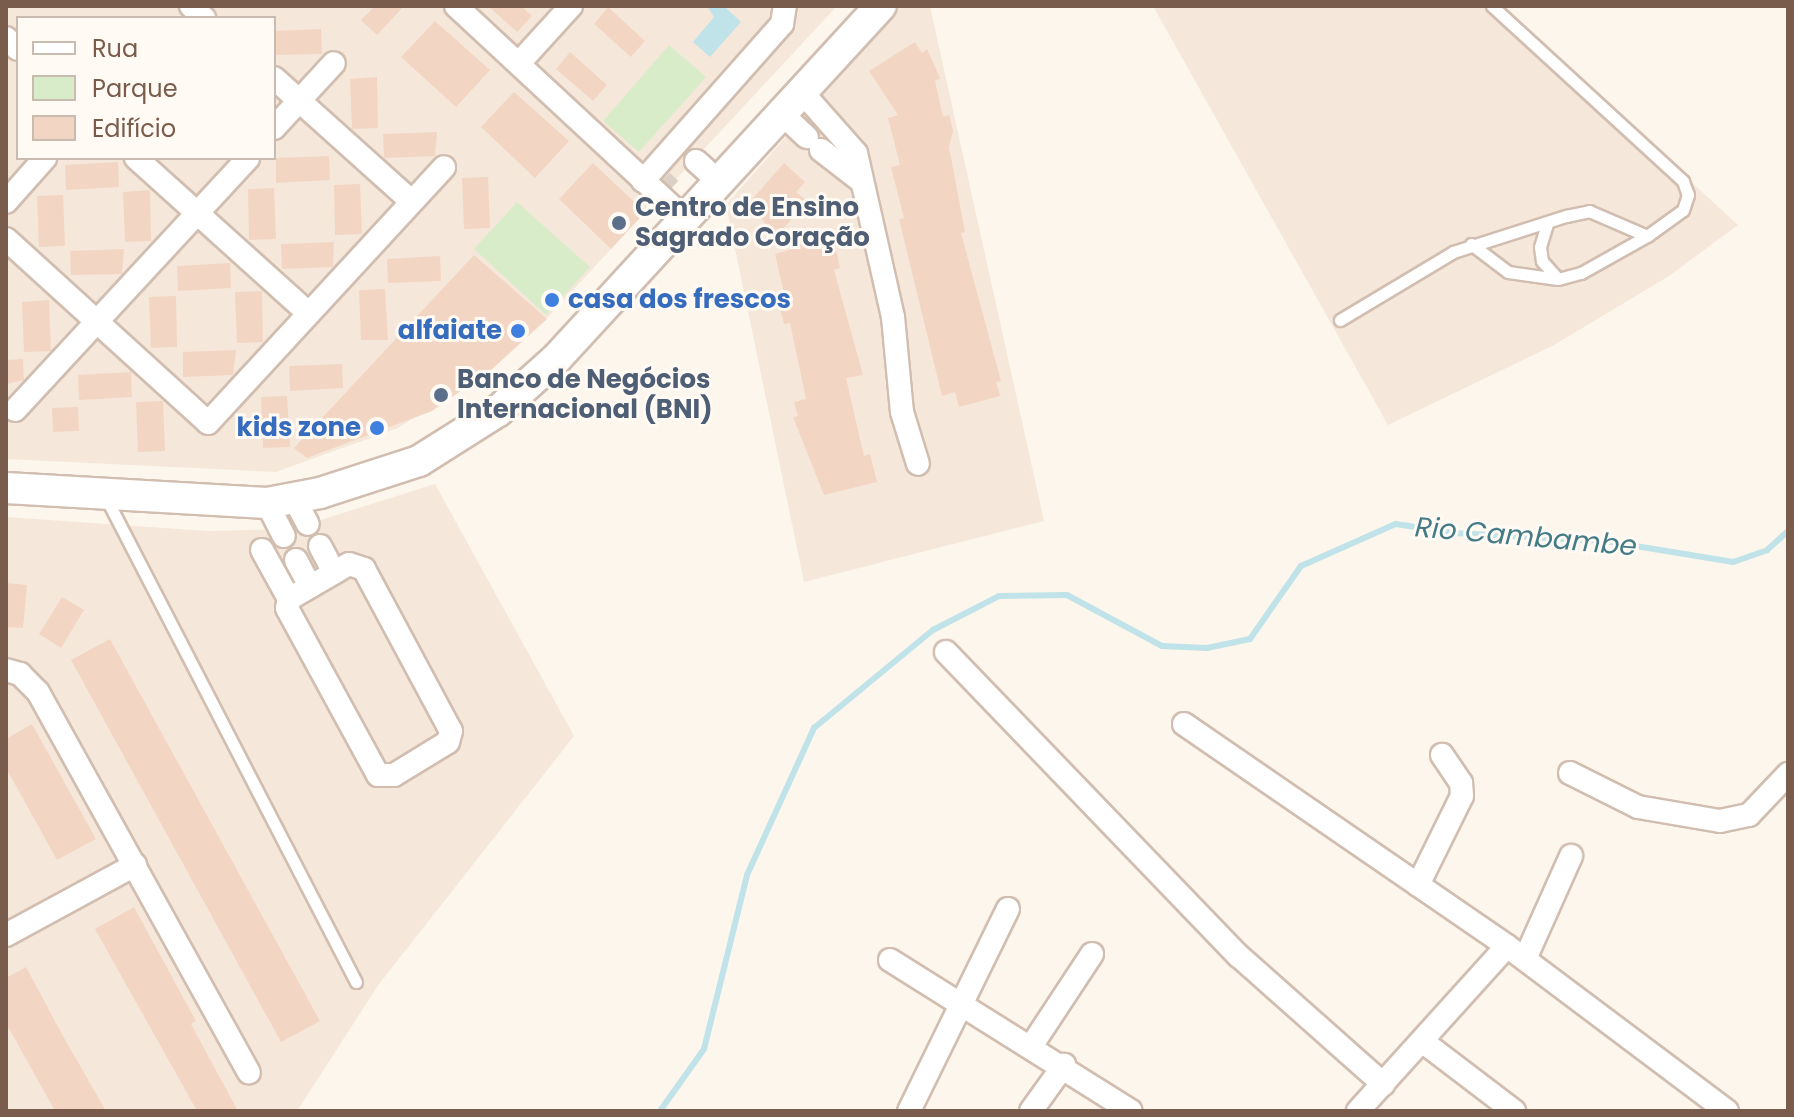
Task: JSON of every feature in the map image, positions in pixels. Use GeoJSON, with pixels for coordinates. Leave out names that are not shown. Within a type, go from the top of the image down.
{"type":"FeatureCollection","features":[{"type":"Feature","properties":{"kind":"street"},"geometry":{"type":"LineString","coordinates":[[456,6],[657,180],[690,214]]}},
{"type":"Feature","properties":{"kind":"street"},"geometry":{"type":"LineString","coordinates":[[520,62],[571,6]]}},
{"type":"Feature","properties":{"kind":"street"},"geometry":{"type":"LineString","coordinates":[[657,180],[687,153],[782,24],[785,6]]}},
{"type":"Feature","properties":{"kind":"street"},"geometry":{"type":"LineString","coordinates":[[6,488],[290,509],[419,461],[498,411],[556,359],[881,6]]}},
{"type":"Feature","properties":{"kind":"street"},"geometry":{"type":"LineString","coordinates":[[276,126],[334,63]]}},
{"type":"Feature","properties":{"kind":"street"},"geometry":{"type":"LineString","coordinates":[[276,80],[410,200]]}},
{"type":"Feature","properties":{"kind":"street"},"geometry":{"type":"LineString","coordinates":[[802,92],[856,153],[893,317],[902,412],[918,464]]}},
{"type":"Feature","properties":{"kind":"street"},"geometry":{"type":"LineString","coordinates":[[782,114],[861,181]]}},
{"type":"Feature","properties":{"kind":"street"},"geometry":{"type":"LineString","coordinates":[[687,153],[719,182]]}},
{"type":"Feature","properties":{"kind":"street"},"geometry":{"type":"LineString","coordinates":[[6,202],[43,160]]}},
{"type":"Feature","properties":{"kind":"street"},"geometry":{"type":"LineString","coordinates":[[138,160],[307,312]]}},
{"type":"Feature","properties":{"kind":"street"},"geometry":{"type":"LineString","coordinates":[[15,410],[246,160]]}},
{"type":"Feature","properties":{"kind":"street"},"geometry":{"type":"LineString","coordinates":[[6,239],[208,423],[410,200],[444,167]]}},
{"type":"Feature","properties":{"kind":"street"},"geometry":{"type":"LineString","coordinates":[[284,536],[290,509]]}},
{"type":"Feature","properties":{"kind":"street"},"geometry":{"type":"LineString","coordinates":[[320,546],[334,572]]}},
{"type":"Feature","properties":{"kind":"street"},"geometry":{"type":"LineString","coordinates":[[262,550],[289,599],[288,613],[378,775],[394,775],[448,742],[451,731],[361,566],[349,564],[289,599]]}},
{"type":"Feature","properties":{"kind":"street"},"geometry":{"type":"LineString","coordinates":[[296,560],[310,586]]}},
{"type":"Feature","properties":{"kind":"street"},"geometry":{"type":"LineString","coordinates":[[946,652],[1239,956],[1383,1084]]}},
{"type":"Feature","properties":{"kind":"street"},"geometry":{"type":"LineString","coordinates":[[6,670],[20,674],[38,692],[249,1072]]}},
{"type":"Feature","properties":{"kind":"street"},"geometry":{"type":"LineString","coordinates":[[1184,724],[1507,946],[1727,1111]]}},
{"type":"Feature","properties":{"kind":"street"},"geometry":{"type":"LineString","coordinates":[[1418,885],[1462,796],[1461,783],[1442,755]]}},
{"type":"Feature","properties":{"kind":"street"},"geometry":{"type":"LineString","coordinates":[[1570,773],[1638,807],[1720,821],[1749,815],[1788,774]]}},
{"type":"Feature","properties":{"kind":"street"},"geometry":{"type":"LineString","coordinates":[[1525,959],[1571,856]]}},
{"type":"Feature","properties":{"kind":"street"},"geometry":{"type":"LineString","coordinates":[[6,935],[135,865]]}},
{"type":"Feature","properties":{"kind":"street"},"geometry":{"type":"LineString","coordinates":[[909,1111],[1008,909]]}},
{"type":"Feature","properties":{"kind":"street"},"geometry":{"type":"LineString","coordinates":[[1358,1111],[1507,946]]}},
{"type":"Feature","properties":{"kind":"street"},"geometry":{"type":"LineString","coordinates":[[1032,1045],[1092,954]]}},
{"type":"Feature","properties":{"kind":"street"},"geometry":{"type":"LineString","coordinates":[[890,960],[1064,1065],[1131,1111]]}},
{"type":"Feature","properties":{"kind":"street"},"geometry":{"type":"LineString","coordinates":[[1422,1041],[1514,1111]]}},
{"type":"Feature","properties":{"kind":"street"},"geometry":{"type":"LineString","coordinates":[[1031,1111],[1064,1065]]}},
{"type":"Feature","properties":{"kind":"lane"},"geometry":{"type":"LineString","coordinates":[[1471,244],[1508,272],[1558,279],[1581,273],[1647,236],[1683,210],[1688,195],[1683,181],[1492,6]]}},
{"type":"Feature","properties":{"kind":"lane"},"geometry":{"type":"LineString","coordinates":[[1340,320],[1471,244],[1589,211],[1647,236]]}},
{"type":"Feature","properties":{"kind":"lane"},"geometry":{"type":"LineString","coordinates":[[1547,224],[1540,247],[1542,261],[1558,279]]}},
{"type":"Feature","properties":{"kind":"lane"},"geometry":{"type":"LineString","coordinates":[[105,496],[356,982]]}},
{"type":"Feature","properties":{"kind":"shaded area"},"geometry":{"type":"Polygon","coordinates":[[[6,6],[837,6],[548,317],[492,369],[398,428],[276,472],[6,459],[6,6]]]}},
{"type":"Feature","properties":{"kind":"shaded area"},"geometry":{"type":"Polygon","coordinates":[[[901,6],[930,6],[1044,521],[804,582],[726,205],[901,6]]]}},
{"type":"Feature","properties":{"kind":"shaded area"},"geometry":{"type":"Polygon","coordinates":[[[1153,6],[1500,6],[1738,225],[1669,276],[1554,345],[1388,425],[1153,6]]]}},
{"type":"Feature","properties":{"kind":"shaded area"},"geometry":{"type":"Polygon","coordinates":[[[435,484],[574,736],[379,984],[297,1111],[6,1111],[6,517],[208,531],[292,529],[435,484]]]}},
{"type":"Feature","properties":{"kind":"green space"},"geometry":{"type":"Polygon","coordinates":[[[669,45],[706,77],[639,152],[603,121],[669,45]]]}},
{"type":"Feature","properties":{"kind":"green space"},"geometry":{"type":"Polygon","coordinates":[[[517,202],[590,267],[546,315],[474,249],[517,202]]]}},
{"type":"Feature","properties":{"kind":"water"},"geometry":{"type":"Polygon","coordinates":[[[707,6],[724,6],[741,22],[710,57],[693,42],[714,17],[707,6]]]}},
{"type":"Feature","properties":{"kind":"building"},"geometry":{"type":"Polygon","coordinates":[[[375,6],[404,6],[377,35],[361,20],[375,6]]]}},
{"type":"Feature","properties":{"kind":"building"},"geometry":{"type":"Polygon","coordinates":[[[488,6],[521,6],[532,16],[517,32],[488,6]]]}},
{"type":"Feature","properties":{"kind":"building"},"geometry":{"type":"Polygon","coordinates":[[[608,7],[645,41],[631,57],[594,24],[608,7]]]}},
{"type":"Feature","properties":{"kind":"building"},"geometry":{"type":"Polygon","coordinates":[[[435,21],[490,70],[456,107],[401,57],[435,21]]]}},
{"type":"Feature","properties":{"kind":"building"},"geometry":{"type":"Polygon","coordinates":[[[321,29],[322,54],[276,55],[276,31],[321,29]]]}},
{"type":"Feature","properties":{"kind":"building"},"geometry":{"type":"Polygon","coordinates":[[[915,42],[922,53],[927,49],[940,78],[935,81],[943,117],[949,115],[953,131],[949,147],[965,232],[961,233],[1001,381],[996,382],[1000,396],[959,407],[955,392],[942,396],[899,219],[904,218],[891,167],[900,165],[888,118],[898,115],[869,71],[915,42]]]}},
{"type":"Feature","properties":{"kind":"building"},"geometry":{"type":"Polygon","coordinates":[[[570,52],[607,85],[593,101],[556,69],[570,52]]]}},
{"type":"Feature","properties":{"kind":"building"},"geometry":{"type":"Polygon","coordinates":[[[377,77],[378,128],[352,129],[350,79],[377,77]]]}},
{"type":"Feature","properties":{"kind":"building"},"geometry":{"type":"Polygon","coordinates":[[[514,92],[569,141],[535,178],[481,127],[514,92]]]}},
{"type":"Feature","properties":{"kind":"building"},"geometry":{"type":"Polygon","coordinates":[[[437,132],[435,156],[384,158],[383,134],[437,132]]]}},
{"type":"Feature","properties":{"kind":"building"},"geometry":{"type":"Polygon","coordinates":[[[329,156],[330,180],[276,183],[276,158],[329,156]]]}},
{"type":"Feature","properties":{"kind":"building"},"geometry":{"type":"Polygon","coordinates":[[[118,162],[119,187],[66,190],[65,165],[118,162]]]}},
{"type":"Feature","properties":{"kind":"building"},"geometry":{"type":"Polygon","coordinates":[[[593,163],[645,212],[611,249],[559,199],[593,163]]]}},
{"type":"Feature","properties":{"kind":"building"},"geometry":{"type":"Polygon","coordinates":[[[784,163],[805,182],[796,192],[807,201],[777,236],[748,204],[784,163]]]}},
{"type":"Feature","properties":{"kind":"building"},"geometry":{"type":"Polygon","coordinates":[[[488,177],[490,228],[464,229],[462,178],[488,177]]]}},
{"type":"Feature","properties":{"kind":"building"},"geometry":{"type":"Polygon","coordinates":[[[360,184],[362,234],[335,235],[334,185],[360,184]]]}},
{"type":"Feature","properties":{"kind":"building"},"geometry":{"type":"Polygon","coordinates":[[[274,188],[276,239],[249,240],[248,189],[274,188]]]}},
{"type":"Feature","properties":{"kind":"building"},"geometry":{"type":"Polygon","coordinates":[[[150,190],[151,241],[125,242],[123,192],[150,190]]]}},
{"type":"Feature","properties":{"kind":"building"},"geometry":{"type":"Polygon","coordinates":[[[63,195],[65,246],[39,247],[37,196],[63,195]]]}},
{"type":"Feature","properties":{"kind":"building"},"geometry":{"type":"Polygon","coordinates":[[[817,229],[820,244],[834,240],[840,268],[834,270],[863,375],[846,378],[864,456],[870,454],[877,482],[824,495],[793,417],[798,416],[794,402],[806,399],[790,323],[784,324],[780,309],[784,293],[775,254],[792,249],[779,238],[817,229]]]}},
{"type":"Feature","properties":{"kind":"building"},"geometry":{"type":"Polygon","coordinates":[[[334,242],[333,267],[282,269],[281,244],[334,242]]]}},
{"type":"Feature","properties":{"kind":"building"},"geometry":{"type":"Polygon","coordinates":[[[124,249],[122,274],[71,275],[70,251],[124,249]]]}},
{"type":"Feature","properties":{"kind":"building"},"geometry":{"type":"Polygon","coordinates":[[[474,255],[547,319],[492,369],[432,411],[307,458],[294,448],[474,255]]]}},
{"type":"Feature","properties":{"kind":"building"},"geometry":{"type":"Polygon","coordinates":[[[440,256],[441,281],[388,283],[387,259],[440,256]]]}},
{"type":"Feature","properties":{"kind":"building"},"geometry":{"type":"Polygon","coordinates":[[[230,263],[231,288],[178,291],[177,266],[230,263]]]}},
{"type":"Feature","properties":{"kind":"building"},"geometry":{"type":"Polygon","coordinates":[[[385,289],[388,340],[361,340],[359,290],[385,289]]]}},
{"type":"Feature","properties":{"kind":"building"},"geometry":{"type":"Polygon","coordinates":[[[262,291],[263,342],[237,343],[235,292],[262,291]]]}},
{"type":"Feature","properties":{"kind":"building"},"geometry":{"type":"Polygon","coordinates":[[[176,296],[177,347],[151,348],[149,297],[176,296]]]}},
{"type":"Feature","properties":{"kind":"building"},"geometry":{"type":"Polygon","coordinates":[[[49,300],[51,351],[24,352],[22,302],[49,300]]]}},
{"type":"Feature","properties":{"kind":"building"},"geometry":{"type":"Polygon","coordinates":[[[236,350],[233,375],[183,377],[183,352],[236,350]]]}},
{"type":"Feature","properties":{"kind":"building"},"geometry":{"type":"Polygon","coordinates":[[[23,359],[24,380],[6,384],[6,360],[23,359]]]}},
{"type":"Feature","properties":{"kind":"building"},"geometry":{"type":"Polygon","coordinates":[[[342,364],[343,388],[290,391],[289,366],[342,364]]]}},
{"type":"Feature","properties":{"kind":"building"},"geometry":{"type":"Polygon","coordinates":[[[131,372],[132,397],[79,400],[78,375],[131,372]]]}},
{"type":"Feature","properties":{"kind":"building"},"geometry":{"type":"Polygon","coordinates":[[[287,396],[290,447],[263,448],[261,397],[287,396]]]}},
{"type":"Feature","properties":{"kind":"building"},"geometry":{"type":"Polygon","coordinates":[[[163,401],[165,451],[138,452],[136,402],[163,401]]]}},
{"type":"Feature","properties":{"kind":"building"},"geometry":{"type":"Polygon","coordinates":[[[78,407],[79,431],[53,432],[52,408],[78,407]]]}},
{"type":"Feature","properties":{"kind":"building"},"geometry":{"type":"Polygon","coordinates":[[[6,583],[27,585],[23,628],[6,627],[6,583]]]}},
{"type":"Feature","properties":{"kind":"building"},"geometry":{"type":"Polygon","coordinates":[[[62,597],[84,610],[61,648],[39,634],[62,597]]]}},
{"type":"Feature","properties":{"kind":"building"},"geometry":{"type":"Polygon","coordinates":[[[110,639],[320,1021],[281,1042],[71,660],[110,639]]]}},
{"type":"Feature","properties":{"kind":"building"},"geometry":{"type":"Polygon","coordinates":[[[32,724],[96,839],[57,860],[6,768],[6,739],[32,724]]]}},
{"type":"Feature","properties":{"kind":"building"},"geometry":{"type":"Polygon","coordinates":[[[134,907],[196,1021],[191,1024],[238,1111],[197,1111],[95,929],[134,907]]]}},
{"type":"Feature","properties":{"kind":"building"},"geometry":{"type":"Polygon","coordinates":[[[26,967],[106,1111],[55,1111],[6,1023],[6,978],[26,967]]]}},
{"type":"Feature","properties":{"kind":"waterway","name":"Rio Cambambe"},"geometry":{"type":"LineString","coordinates":[[660,1111],[704,1049],[747,875],[814,728],[933,630],[999,596],[1067,595],[1162,646],[1207,648],[1250,639],[1301,566],[1396,524],[1453,533],[1605,541],[1733,562],[1767,550],[1788,531]]}},
{"type":"Feature","properties":{"kind":"tunnel"},"geometry":{"type":"LineString","coordinates":[[662,181],[671,189]]}},
{"type":"Feature","properties":{"kind":"place","name":"Centro de Ensino Sagrado Coração"},"geometry":{"type":"Point","coordinates":[619,223]}},
{"type":"Feature","properties":{"kind":"place","name":"casa dos frescos"},"geometry":{"type":"Point","coordinates":[552,300]}},
{"type":"Feature","properties":{"kind":"place","name":"alfaiate"},"geometry":{"type":"Point","coordinates":[518,331]}},
{"type":"Feature","properties":{"kind":"place","name":"Banco de Negócios Internacional (BNI)"},"geometry":{"type":"Point","coordinates":[441,395]}},
{"type":"Feature","properties":{"kind":"place","name":"kids zone"},"geometry":{"type":"Point","coordinates":[377,428]}}]}
